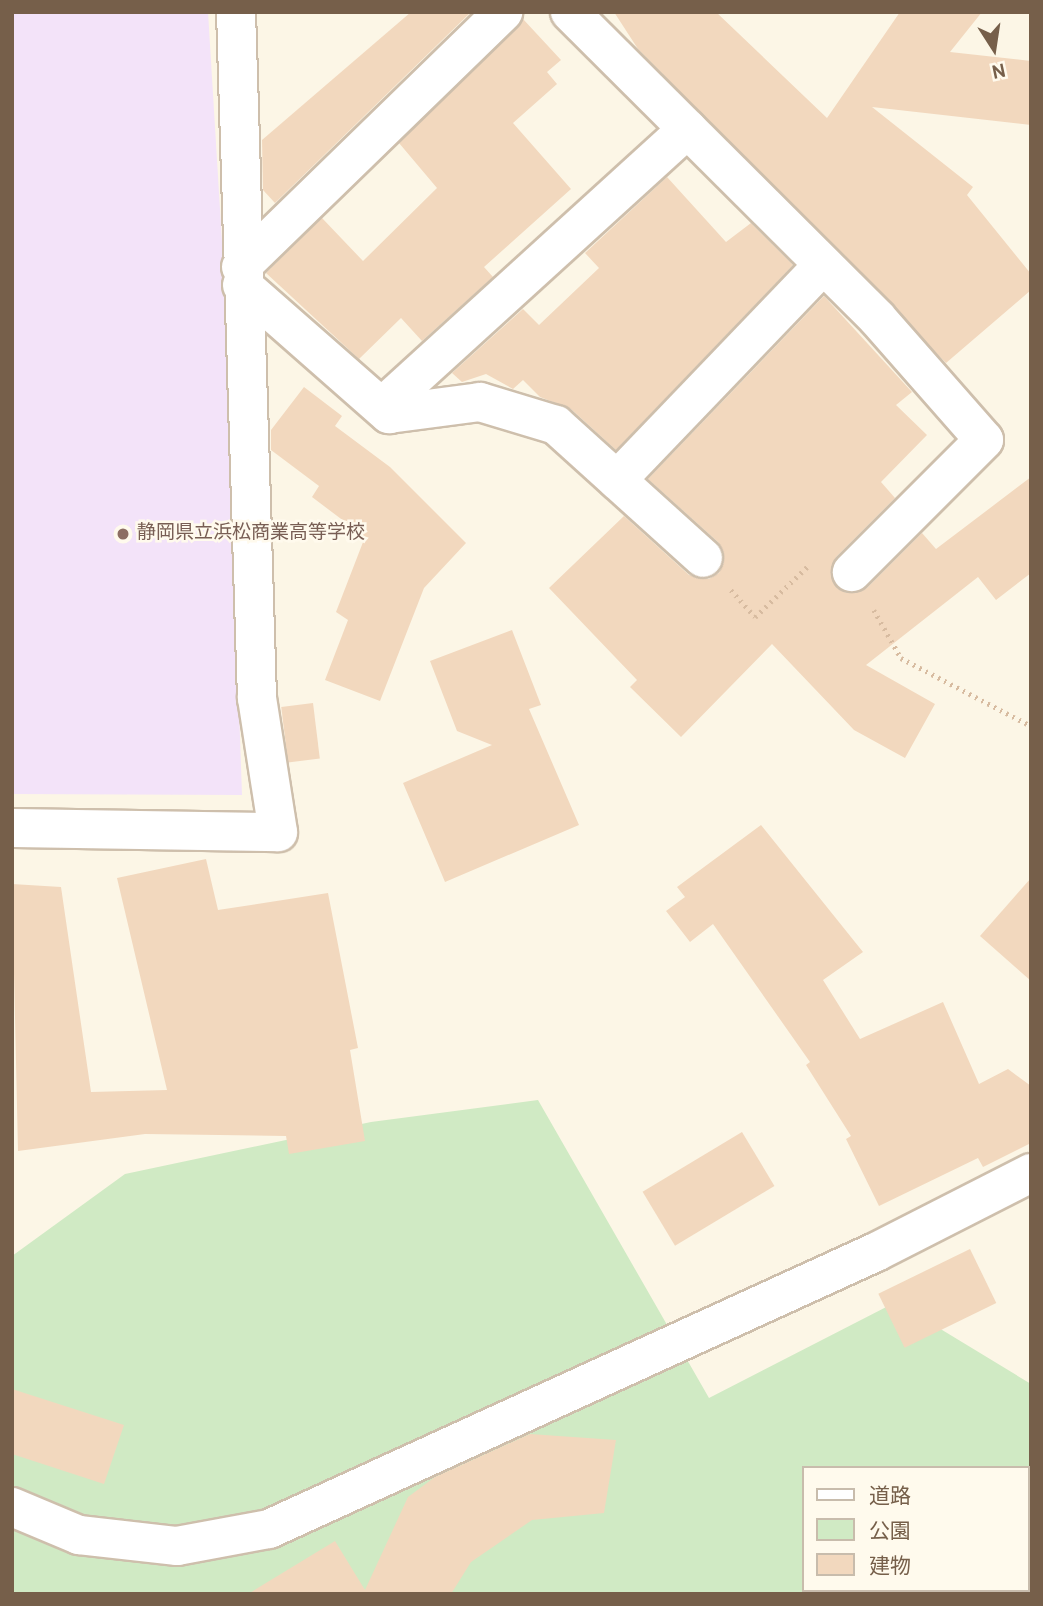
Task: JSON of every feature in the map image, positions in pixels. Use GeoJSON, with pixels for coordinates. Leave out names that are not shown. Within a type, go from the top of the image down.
{"type":"FeatureCollection","features":[{"type":"Feature","properties":{"kind":"street"},"geometry":{"type":"LineString","coordinates":[[12,828],[278,832],[257,698],[236,12]]}},
{"type":"Feature","properties":{"kind":"street"},"geometry":{"type":"LineString","coordinates":[[242,276],[503,12]]}},
{"type":"Feature","properties":{"kind":"street"},"geometry":{"type":"LineString","coordinates":[[570,12],[823,265],[984,440],[852,572]]}},
{"type":"Feature","properties":{"kind":"street"},"geometry":{"type":"LineString","coordinates":[[382,407],[688,129]]}},
{"type":"Feature","properties":{"kind":"street"},"geometry":{"type":"LineString","coordinates":[[617,480],[823,265]]}},
{"type":"Feature","properties":{"kind":"street"},"geometry":{"type":"LineString","coordinates":[[242,276],[389,414],[480,402],[556,425],[703,558]]}},
{"type":"Feature","properties":{"kind":"street"},"geometry":{"type":"LineString","coordinates":[[12,1507],[79,1535],[177,1546],[269,1529],[876,1252],[1031,1172]]}},
{"type":"Feature","properties":{"kind":"path"},"geometry":{"type":"LineString","coordinates":[[703,558],[755,617],[827,548],[852,572],[901,659],[1031,726]]}},
{"type":"Feature","properties":{"kind":"shaded area","name":"静岡県立浜松商業高等学校"},"geometry":{"type":"Polygon","coordinates":[[[12,12],[208,12],[224,275],[242,795],[12,794],[12,12]]]}},
{"type":"Feature","properties":{"kind":"green space"},"geometry":{"type":"Polygon","coordinates":[[[538,1100],[709,1398],[896,1302],[1031,1384],[1031,1512],[1029,1466],[802,1466],[802,1592],[942,1592],[940,1594],[12,1594],[12,1256],[125,1174],[371,1122],[538,1100]]]}},
{"type":"Feature","properties":{"kind":"building"},"geometry":{"type":"Polygon","coordinates":[[[411,12],[471,12],[275,203],[263,190],[262,140],[411,12]]]}},
{"type":"Feature","properties":{"kind":"building"},"geometry":{"type":"Polygon","coordinates":[[[614,12],[716,12],[827,118],[900,12],[982,12],[950,52],[1031,61],[1031,125],[872,107],[973,187],[967,195],[1031,274],[1031,290],[946,363],[638,49],[614,12]]]}},
{"type":"Feature","properties":{"kind":"building"},"geometry":{"type":"Polygon","coordinates":[[[523,19],[561,60],[547,72],[557,84],[513,123],[571,189],[484,267],[493,277],[422,341],[401,318],[359,359],[266,273],[322,218],[363,261],[437,188],[399,143],[523,19]]]}},
{"type":"Feature","properties":{"kind":"building"},"geometry":{"type":"Polygon","coordinates":[[[667,177],[726,242],[751,223],[793,265],[616,450],[571,409],[540,397],[523,380],[513,389],[486,374],[462,382],[452,373],[523,309],[539,325],[599,268],[585,253],[667,177]]]}},
{"type":"Feature","properties":{"kind":"building"},"geometry":{"type":"Polygon","coordinates":[[[824,296],[912,392],[896,405],[927,435],[881,482],[895,498],[836,557],[831,577],[837,588],[847,593],[867,588],[922,533],[936,549],[1031,477],[1031,573],[996,600],[978,577],[866,665],[935,704],[905,758],[854,730],[772,644],[681,737],[630,687],[637,680],[549,588],[624,516],[689,575],[709,579],[719,573],[724,562],[718,542],[648,479],[824,296]]]}},
{"type":"Feature","properties":{"kind":"building"},"geometry":{"type":"Polygon","coordinates":[[[304,387],[342,416],[335,426],[390,467],[466,543],[424,588],[380,701],[325,680],[348,620],[336,612],[365,537],[312,497],[319,486],[271,450],[271,430],[304,387]]]}},
{"type":"Feature","properties":{"kind":"building"},"geometry":{"type":"Polygon","coordinates":[[[512,630],[541,705],[529,709],[579,825],[445,882],[403,783],[492,745],[457,731],[430,661],[512,630]]]}},
{"type":"Feature","properties":{"kind":"building"},"geometry":{"type":"Polygon","coordinates":[[[313,703],[320,759],[288,762],[281,707],[313,703]]]}},
{"type":"Feature","properties":{"kind":"building"},"geometry":{"type":"Polygon","coordinates":[[[761,825],[863,952],[823,980],[860,1039],[943,1002],[979,1084],[1008,1069],[1031,1086],[1031,1143],[983,1167],[978,1158],[879,1206],[846,1139],[851,1136],[806,1065],[810,1062],[713,924],[690,942],[666,911],[685,897],[677,887],[761,825]]]}},
{"type":"Feature","properties":{"kind":"building"},"geometry":{"type":"Polygon","coordinates":[[[206,859],[218,910],[328,893],[358,1048],[350,1050],[365,1141],[289,1154],[286,1136],[145,1134],[18,1151],[12,884],[61,887],[91,1092],[167,1090],[117,878],[206,859]]]}},
{"type":"Feature","properties":{"kind":"building"},"geometry":{"type":"Polygon","coordinates":[[[1031,878],[1031,981],[980,936],[1031,878]]]}},
{"type":"Feature","properties":{"kind":"building"},"geometry":{"type":"Polygon","coordinates":[[[742,1132],[774,1186],[675,1246],[643,1192],[742,1132]]]}},
{"type":"Feature","properties":{"kind":"building"},"geometry":{"type":"Polygon","coordinates":[[[970,1249],[996,1303],[905,1348],[878,1294],[970,1249]]]}},
{"type":"Feature","properties":{"kind":"building"},"geometry":{"type":"Polygon","coordinates":[[[12,1389],[124,1425],[104,1484],[12,1454],[12,1389]]]}},
{"type":"Feature","properties":{"kind":"building"},"geometry":{"type":"Polygon","coordinates":[[[530,1434],[616,1440],[604,1513],[532,1520],[471,1562],[451,1594],[248,1594],[335,1541],[365,1590],[408,1497],[435,1477],[530,1434]]]}},
{"type":"Feature","properties":{"kind":"place","name":"静岡県立浜松商業高等学校"},"geometry":{"type":"Point","coordinates":[123,534]}}]}
